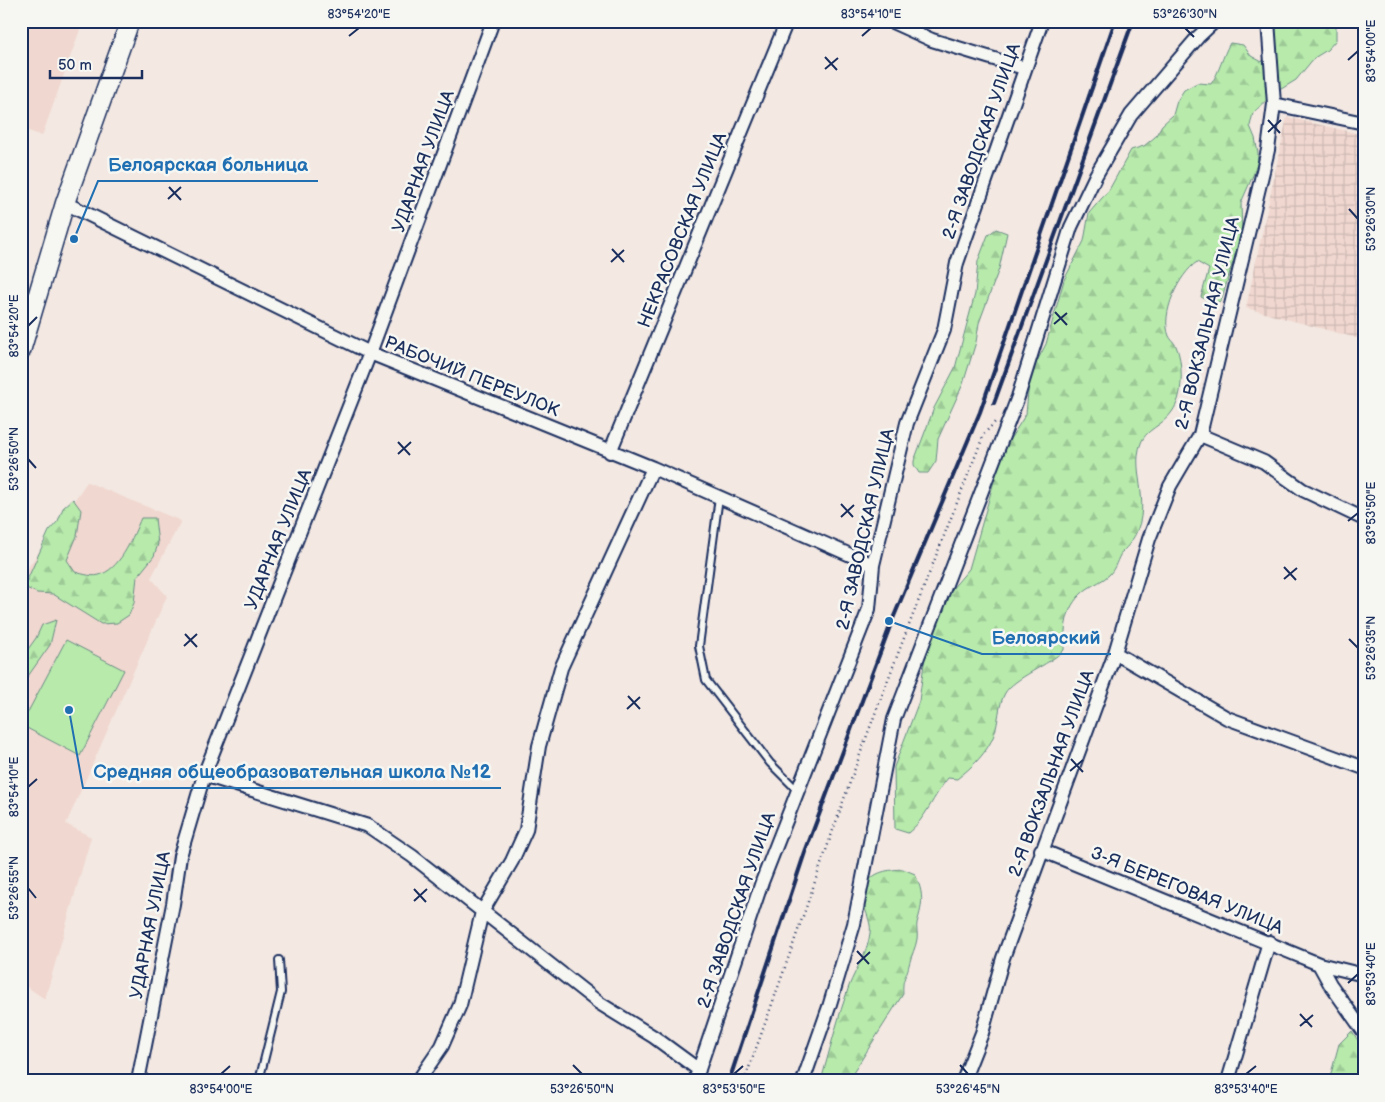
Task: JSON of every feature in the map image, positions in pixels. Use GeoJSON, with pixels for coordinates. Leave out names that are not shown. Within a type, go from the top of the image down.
{"type":"FeatureCollection","features":[{"type":"Feature","properties":{"kind":"street"},"geometry":{"type":"LineString","coordinates":[[21,351],[65,203],[130,21]]}},
{"type":"Feature","properties":{"kind":"street","name":"УДАРНАЯ УЛИЦА"},"geometry":{"type":"LineString","coordinates":[[138,1081],[174,904],[180,856],[204,775],[370,353],[493,21]]}},
{"type":"Feature","properties":{"kind":"street","name":"НЕКРАСОВСКАЯ УЛИЦА"},"geometry":{"type":"LineString","coordinates":[[610,452],[787,21]]}},
{"type":"Feature","properties":{"kind":"street"},"geometry":{"type":"LineString","coordinates":[[890,21],[932,40],[1024,68]]}},
{"type":"Feature","properties":{"kind":"street","name":"2-Я ЗАВОДСКАЯ УЛИЦА"},"geometry":{"type":"LineString","coordinates":[[204,775],[368,826],[412,856],[599,1003],[654,1037],[697,1075],[762,882],[869,608],[873,565],[907,423],[944,330],[957,263],[1013,110],[1024,68],[1042,21]]}},
{"type":"Feature","properties":{"kind":"street"},"geometry":{"type":"LineString","coordinates":[[803,1081],[829,1007],[854,924],[894,719],[1018,397],[1071,227],[1096,175],[1131,114],[1198,37],[1215,21]]}},
{"type":"Feature","properties":{"kind":"street","name":"2-Я ВОКЗАЛЬНАЯ УЛИЦА"},"geometry":{"type":"LineString","coordinates":[[963,1081],[982,1033],[1002,958],[1115,653],[1149,539],[1170,486],[1200,435],[1268,150],[1274,104],[1268,21]]}},
{"type":"Feature","properties":{"kind":"street"},"geometry":{"type":"LineString","coordinates":[[1274,104],[1364,122]]}},
{"type":"Feature","properties":{"kind":"street","name":"РАБОЧИЙ ПЕРЕУЛОК"},"geometry":{"type":"LineString","coordinates":[[65,203],[370,353],[653,468],[873,565]]}},
{"type":"Feature","properties":{"kind":"street"},"geometry":{"type":"LineString","coordinates":[[1200,435],[1264,462],[1303,490],[1364,519]]}},
{"type":"Feature","properties":{"kind":"street"},"geometry":{"type":"LineString","coordinates":[[418,1081],[442,1046],[460,1005],[482,912],[512,861],[526,830],[539,746],[561,668],[653,468]]}},
{"type":"Feature","properties":{"kind":"street"},"geometry":{"type":"LineString","coordinates":[[1115,653],[1227,718],[1364,768]]}},
{"type":"Feature","properties":{"kind":"street","name":"3-Я БЕРЕГОВАЯ УЛИЦА"},"geometry":{"type":"LineString","coordinates":[[1041,850],[1319,964],[1364,975]]}},
{"type":"Feature","properties":{"kind":"street"},"geometry":{"type":"LineString","coordinates":[[1228,1081],[1269,942]]}},
{"type":"Feature","properties":{"kind":"street"},"geometry":{"type":"LineString","coordinates":[[1319,964],[1330,984],[1364,1032]]}},
{"type":"Feature","properties":{"kind":"lane"},"geometry":{"type":"LineString","coordinates":[[719,496],[699,646],[706,680],[770,763],[798,790]]}},
{"type":"Feature","properties":{"kind":"lane"},"geometry":{"type":"LineString","coordinates":[[259,1081],[281,992],[278,960]]}},
{"type":"Feature","properties":{"kind":"path"},"geometry":{"type":"LineString","coordinates":[[744,1081],[802,923],[862,749],[931,568],[984,434],[1001,416]]}},
{"type":"Feature","properties":{"kind":"shaded area"},"geometry":{"type":"Polygon","coordinates":[[[21,21],[83,21],[42,136],[21,128],[21,21]]]}},
{"type":"Feature","properties":{"kind":"shaded area"},"geometry":{"type":"Polygon","coordinates":[[[1287,117],[1364,135],[1364,340],[1246,308],[1287,117]]]}},
{"type":"Feature","properties":{"kind":"shaded area"},"geometry":{"type":"Polygon","coordinates":[[[87,482],[181,521],[151,578],[167,596],[66,824],[91,837],[45,999],[21,983],[21,578],[87,482]]]}},
{"type":"Feature","properties":{"kind":"green space"},"geometry":{"type":"Polygon","coordinates":[[[1277,21],[1330,21],[1336,27],[1336,40],[1327,50],[1314,58],[1296,80],[1273,94],[1253,113],[1250,126],[1258,153],[1257,166],[1241,203],[1242,233],[1221,301],[1214,303],[1201,297],[1209,269],[1197,262],[1184,276],[1173,295],[1169,306],[1167,327],[1180,360],[1180,392],[1172,412],[1148,433],[1141,443],[1138,454],[1138,466],[1142,504],[1137,530],[1109,575],[1087,589],[1074,602],[1066,624],[1064,650],[1058,656],[1016,682],[1005,693],[994,735],[983,754],[957,779],[948,778],[920,821],[908,833],[895,829],[894,767],[919,701],[925,656],[951,590],[969,569],[1003,450],[1026,414],[1029,382],[1033,369],[1046,344],[1064,280],[1084,241],[1089,213],[1109,190],[1131,150],[1144,146],[1155,137],[1162,125],[1173,115],[1177,101],[1184,90],[1197,83],[1211,84],[1230,43],[1243,45],[1251,56],[1262,62],[1274,41],[1277,21]]]}},
{"type":"Feature","properties":{"kind":"green space"},"geometry":{"type":"Polygon","coordinates":[[[996,229],[1007,233],[999,269],[979,323],[976,342],[963,384],[938,439],[936,461],[928,473],[919,473],[914,465],[914,461],[934,408],[955,368],[975,294],[978,261],[988,235],[996,229]]]}},
{"type":"Feature","properties":{"kind":"green space"},"geometry":{"type":"Polygon","coordinates":[[[73,499],[81,510],[77,536],[67,560],[75,572],[85,575],[99,575],[109,570],[126,550],[141,518],[155,518],[158,544],[154,556],[137,577],[134,603],[129,615],[117,623],[101,624],[53,594],[37,593],[24,587],[49,531],[58,521],[63,508],[73,499]]]}},
{"type":"Feature","properties":{"kind":"green space"},"geometry":{"type":"Polygon","coordinates":[[[56,620],[50,645],[21,686],[21,659],[36,638],[42,625],[56,620]]]}},
{"type":"Feature","properties":{"kind":"green space"},"geometry":{"type":"Polygon","coordinates":[[[66,640],[124,670],[80,756],[21,725],[66,640]]]}},
{"type":"Feature","properties":{"kind":"green space"},"geometry":{"type":"Polygon","coordinates":[[[903,869],[915,874],[922,898],[916,942],[904,981],[903,994],[848,1081],[821,1081],[845,998],[869,940],[870,928],[863,898],[866,885],[877,874],[903,869]]]}},
{"type":"Feature","properties":{"kind":"green space"},"geometry":{"type":"Polygon","coordinates":[[[1352,1031],[1364,1050],[1364,1079],[1363,1081],[1329,1081],[1339,1044],[1352,1031]]]}},
{"type":"Feature","properties":{"kind":"railway"},"geometry":{"type":"LineString","coordinates":[[729,1081],[805,852],[892,621],[980,412],[1115,21]]}},
{"type":"Feature","properties":{"kind":"railway"},"geometry":{"type":"LineString","coordinates":[[994,403],[1133,21]]}},
{"type":"Feature","properties":{"kind":"place","name":"Белоярская больница"},"geometry":{"type":"Point","coordinates":[74,239]}},
{"type":"Feature","properties":{"kind":"place","name":"Белоярский"},"geometry":{"type":"Point","coordinates":[889,621]}},
{"type":"Feature","properties":{"kind":"place","name":"Средняя общеобразовательная школа №12"},"geometry":{"type":"Point","coordinates":[69,710]}}]}
